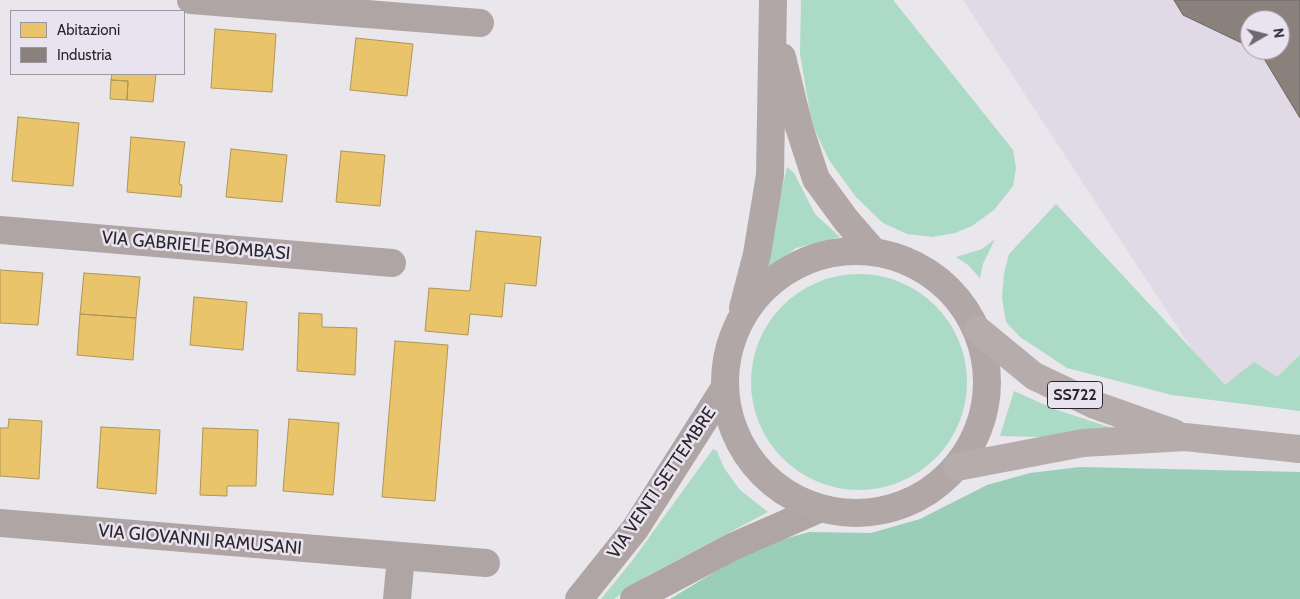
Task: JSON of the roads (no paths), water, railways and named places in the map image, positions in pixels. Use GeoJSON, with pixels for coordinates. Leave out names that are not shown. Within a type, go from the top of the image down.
{"type":"FeatureCollection","features":[{"type":"Feature","properties":{"kind":"highway","name":"SS722"},"geometry":{"type":"LineString","coordinates":[[978,330],[1034,376],[1095,405],[1185,437]]}},
{"type":"Feature","properties":{"kind":"highway","name":"SS722"},"geometry":{"type":"LineString","coordinates":[[957,467],[1084,444],[1185,437],[1300,449]]}},
{"type":"Feature","properties":{"kind":"main road"},"geometry":{"type":"LineString","coordinates":[[773,8],[799,127],[816,179],[846,220],[872,250]]}},
{"type":"Feature","properties":{"kind":"main road"},"geometry":{"type":"LineString","coordinates":[[739,320],[763,288],[794,264],[833,252],[872,250],[907,259],[933,274],[956,295],[978,330],[987,365],[987,402],[976,436],[957,467],[929,492],[894,509],[856,514],[819,509],[782,491],[753,464],[733,428],[724,389],[727,354],[739,320],[757,254],[770,175],[773,8]]}},
{"type":"Feature","properties":{"kind":"main road","name":"VIA VENTI SETTEMBRE"},"geometry":{"type":"LineString","coordinates":[[579,599],[635,529],[724,389]]}},
{"type":"Feature","properties":{"kind":"main road"},"geometry":{"type":"LineString","coordinates":[[634,599],[732,547],[819,509]]}},
{"type":"Feature","properties":{"kind":"street"},"geometry":{"type":"LineString","coordinates":[[191,0],[480,23]]}},
{"type":"Feature","properties":{"kind":"street","name":"VIA GABRIELE BOMBASI"},"geometry":{"type":"LineString","coordinates":[[0,230],[392,263]]}},
{"type":"Feature","properties":{"kind":"street","name":"VIA GIOVANNI RAMUSANI"},"geometry":{"type":"LineString","coordinates":[[0,523],[486,563]]}},
{"type":"Feature","properties":{"kind":"street"},"geometry":{"type":"LineString","coordinates":[[397,599],[400,557]]}}]}
